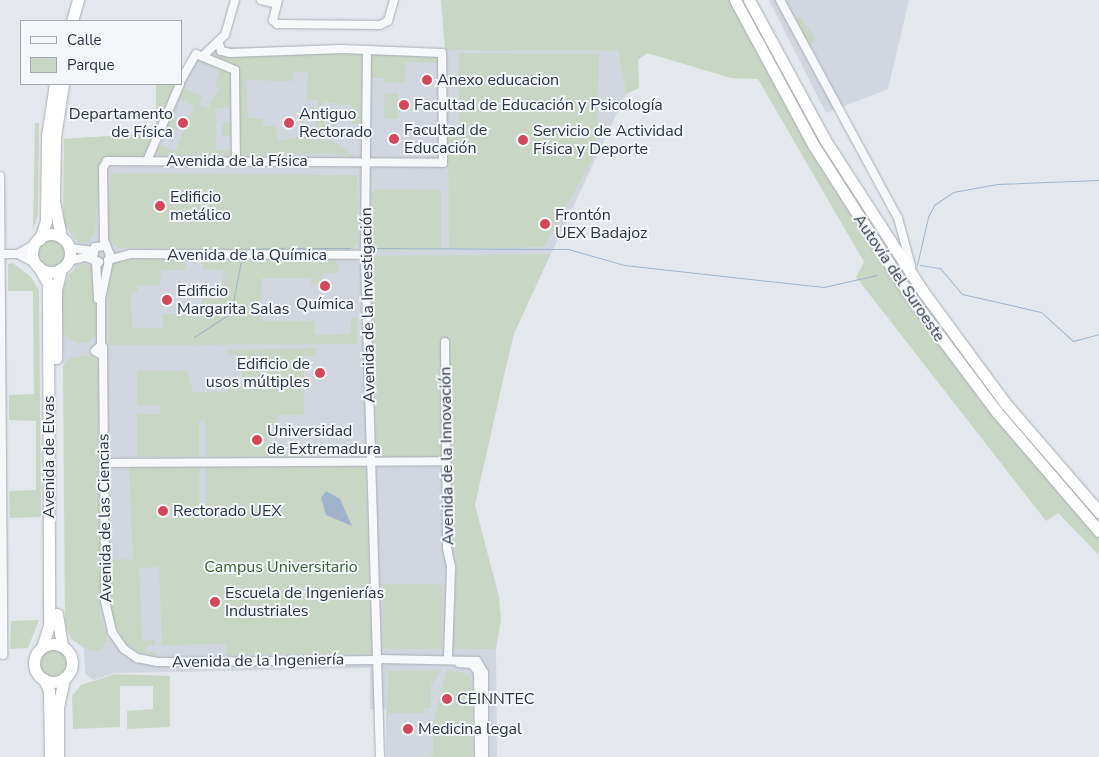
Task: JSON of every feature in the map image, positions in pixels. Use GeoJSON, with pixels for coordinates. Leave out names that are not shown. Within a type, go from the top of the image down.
{"type":"FeatureCollection","features":[{"type":"Feature","properties":{"kind":"highway"},"geometry":{"type":"LineString","coordinates":[[72,20],[78,0]]}},
{"type":"Feature","properties":{"kind":"highway"},"geometry":{"type":"LineString","coordinates":[[80,20],[86,0]]}},
{"type":"Feature","properties":{"kind":"highway","name":"Autovía del Suroeste"},"geometry":{"type":"LineString","coordinates":[[735,0],[814,146],[912,298],[996,411],[1099,531]]}},
{"type":"Feature","properties":{"kind":"highway","name":"Autovía del Suroeste"},"geometry":{"type":"LineString","coordinates":[[749,0],[825,140],[924,293],[1005,403],[1099,512]]}},
{"type":"Feature","properties":{"kind":"highway"},"geometry":{"type":"LineString","coordinates":[[55,85],[47,136],[46,221],[37,242],[37,265],[49,272],[65,265],[69,248],[61,237],[54,202],[55,137],[63,85]]}},
{"type":"Feature","properties":{"kind":"highway"},"geometry":{"type":"LineString","coordinates":[[37,242],[61,237]]}},
{"type":"Feature","properties":{"kind":"highway","name":"Avenida de Elvas"},"geometry":{"type":"LineString","coordinates":[[37,265],[48,290],[49,626],[42,648]]}},
{"type":"Feature","properties":{"kind":"highway","name":"Avenida de Elvas"},"geometry":{"type":"LineString","coordinates":[[62,646],[57,626],[56,290],[65,265]]}},
{"type":"Feature","properties":{"kind":"highway"},"geometry":{"type":"LineString","coordinates":[[50,757],[49,691],[34,663],[42,648],[62,646],[72,662],[64,678],[58,707],[58,757]]}},
{"type":"Feature","properties":{"kind":"highway"},"geometry":{"type":"LineString","coordinates":[[44,679],[64,678]]}},
{"type":"Feature","properties":{"kind":"street"},"geometry":{"type":"LineString","coordinates":[[235,0],[219,43],[219,49],[230,53],[367,50]]}},
{"type":"Feature","properties":{"kind":"street"},"geometry":{"type":"LineString","coordinates":[[261,0],[278,2],[273,20],[278,24],[382,25],[388,21],[394,0]]}},
{"type":"Feature","properties":{"kind":"street"},"geometry":{"type":"LineString","coordinates":[[780,0],[807,55],[898,218],[908,259],[924,293]]}},
{"type":"Feature","properties":{"kind":"street"},"geometry":{"type":"LineString","coordinates":[[182,78],[192,56],[204,55],[219,43]]}},
{"type":"Feature","properties":{"kind":"street","name":"Avenida de la Física"},"geometry":{"type":"LineString","coordinates":[[108,248],[102,171],[109,160],[443,163],[442,53],[367,50]]}},
{"type":"Feature","properties":{"kind":"street","name":"Avenida de la Investigación"},"geometry":{"type":"LineString","coordinates":[[367,50],[364,255],[379,661],[380,757]]}},
{"type":"Feature","properties":{"kind":"street"},"geometry":{"type":"LineString","coordinates":[[204,55],[236,73],[236,161]]}},
{"type":"Feature","properties":{"kind":"street"},"geometry":{"type":"LineString","coordinates":[[147,161],[180,85]]}},
{"type":"Feature","properties":{"kind":"street"},"geometry":{"type":"LineString","coordinates":[[0,176],[1,590],[3,655]]}},
{"type":"Feature","properties":{"kind":"street"},"geometry":{"type":"LineString","coordinates":[[18,254],[37,242]]}},
{"type":"Feature","properties":{"kind":"street"},"geometry":{"type":"LineString","coordinates":[[94,257],[97,246],[108,248],[101,341],[98,352]]}},
{"type":"Feature","properties":{"kind":"street"},"geometry":{"type":"LineString","coordinates":[[69,248],[94,257]]}},
{"type":"Feature","properties":{"kind":"street","name":"Avenida de la Química"},"geometry":{"type":"LineString","coordinates":[[108,248],[130,254],[364,255]]}},
{"type":"Feature","properties":{"kind":"street"},"geometry":{"type":"LineString","coordinates":[[0,254],[18,254],[37,265]]}},
{"type":"Feature","properties":{"kind":"street","name":"Avenida de la Química"},"geometry":{"type":"LineString","coordinates":[[94,257],[107,261],[130,254]]}},
{"type":"Feature","properties":{"kind":"street"},"geometry":{"type":"LineString","coordinates":[[65,265],[94,257]]}},
{"type":"Feature","properties":{"kind":"street","name":"Avenida de las Ciencias"},"geometry":{"type":"LineString","coordinates":[[94,257],[98,352],[104,366]]}},
{"type":"Feature","properties":{"kind":"street","name":"Avenida de las Ciencias"},"geometry":{"type":"LineString","coordinates":[[101,341],[104,366],[107,612],[116,638],[138,658]]}},
{"type":"Feature","properties":{"kind":"street","name":"Avenida de la Innovación"},"geometry":{"type":"LineString","coordinates":[[445,342],[447,548],[451,564],[448,658]]}},
{"type":"Feature","properties":{"kind":"street"},"geometry":{"type":"LineString","coordinates":[[104,463],[446,461]]}},
{"type":"Feature","properties":{"kind":"street","name":"Avenida de la Ingeniería"},"geometry":{"type":"LineString","coordinates":[[138,658],[158,662],[379,661]]}},
{"type":"Feature","properties":{"kind":"street"},"geometry":{"type":"LineString","coordinates":[[379,661],[472,658],[483,670],[484,757]]}},
{"type":"Feature","properties":{"kind":"street"},"geometry":{"type":"LineString","coordinates":[[379,661],[475,666],[479,757]]}},
{"type":"Feature","properties":{"kind":"shaded area"},"geometry":{"type":"Polygon","coordinates":[[[769,0],[909,0],[888,89],[826,113],[769,0]]]}},
{"type":"Feature","properties":{"kind":"shaded area","name":"Universidad de Extremadura"},"geometry":{"type":"Polygon","coordinates":[[[220,47],[618,51],[626,94],[515,331],[454,559],[452,648],[496,649],[497,757],[386,757],[386,709],[370,709],[370,668],[115,673],[94,680],[85,674],[84,649],[68,634],[62,291],[75,267],[78,246],[65,226],[64,139],[157,133],[178,85],[182,85],[182,75],[192,52],[220,47]]]}},
{"type":"Feature","properties":{"kind":"green space"},"geometry":{"type":"Polygon","coordinates":[[[441,0],[730,0],[813,154],[867,241],[907,299],[1099,537],[1099,555],[1058,513],[1046,521],[856,277],[864,262],[758,79],[731,78],[647,53],[638,60],[639,88],[626,94],[618,51],[445,50],[441,0]]]}},
{"type":"Feature","properties":{"kind":"green space"},"geometry":{"type":"Polygon","coordinates":[[[800,16],[815,38],[809,48],[796,22],[795,18],[800,16]]]}},
{"type":"Feature","properties":{"kind":"green space"},"geometry":{"type":"Polygon","coordinates":[[[214,49],[362,52],[361,124],[352,124],[351,106],[326,102],[321,107],[325,127],[315,126],[315,118],[307,118],[307,108],[318,108],[318,100],[307,100],[308,72],[294,72],[293,81],[246,80],[248,118],[263,119],[263,126],[275,126],[278,141],[313,135],[313,140],[331,140],[355,157],[323,153],[240,157],[239,69],[213,56],[214,49]]]}},
{"type":"Feature","properties":{"kind":"green space"},"geometry":{"type":"Polygon","coordinates":[[[370,53],[438,55],[441,63],[406,62],[405,83],[384,83],[384,78],[370,78],[370,53]]]}},
{"type":"Feature","properties":{"kind":"green space","name":"Servicio de Actividad Física y Deporte"},"geometry":{"type":"Polygon","coordinates":[[[459,53],[599,54],[597,151],[544,247],[449,249],[448,129],[459,129],[459,53]]]}},
{"type":"Feature","properties":{"kind":"green space"},"geometry":{"type":"Polygon","coordinates":[[[199,55],[235,73],[235,103],[231,102],[231,151],[235,155],[152,155],[193,59],[199,55]],[[193,60],[181,88],[202,96],[199,105],[208,108],[219,88],[215,86],[220,71],[193,60]],[[177,99],[170,115],[181,120],[176,131],[165,127],[158,144],[175,151],[194,106],[177,99]],[[230,107],[216,108],[216,150],[230,150],[230,136],[222,136],[222,122],[230,122],[230,107]]]}},
{"type":"Feature","properties":{"kind":"green space"},"geometry":{"type":"Polygon","coordinates":[[[156,85],[178,85],[146,158],[101,161],[95,233],[88,242],[78,242],[63,222],[64,139],[156,133],[156,85]]]}},
{"type":"Feature","properties":{"kind":"green space"},"geometry":{"type":"Polygon","coordinates":[[[384,93],[398,93],[398,119],[384,119],[384,93]]]}},
{"type":"Feature","properties":{"kind":"green space"},"geometry":{"type":"Polygon","coordinates":[[[35,123],[39,123],[38,215],[33,230],[35,123]]]}},
{"type":"Feature","properties":{"kind":"green space"},"geometry":{"type":"Polygon","coordinates":[[[111,173],[357,175],[359,243],[352,250],[117,248],[107,236],[111,173]]]}},
{"type":"Feature","properties":{"kind":"green space"},"geometry":{"type":"Polygon","coordinates":[[[376,189],[441,190],[441,250],[375,251],[370,246],[371,194],[376,189]]]}},
{"type":"Feature","properties":{"kind":"green space"},"geometry":{"type":"Polygon","coordinates":[[[51,238],[62,242],[66,253],[62,264],[51,268],[40,264],[36,253],[40,242],[51,238]]]}},
{"type":"Feature","properties":{"kind":"green space"},"geometry":{"type":"Polygon","coordinates":[[[550,254],[513,336],[475,505],[499,597],[501,620],[496,649],[452,649],[456,566],[452,553],[449,339],[442,339],[443,457],[377,459],[370,256],[550,254]]]}},
{"type":"Feature","properties":{"kind":"green space"},"geometry":{"type":"Polygon","coordinates":[[[118,259],[186,259],[186,270],[162,270],[159,285],[136,285],[138,292],[131,293],[132,328],[163,328],[163,314],[202,314],[202,292],[206,292],[207,299],[219,299],[224,270],[203,269],[203,259],[336,260],[339,272],[322,274],[323,285],[311,284],[311,278],[262,278],[261,321],[314,321],[315,335],[351,334],[351,318],[357,318],[357,344],[108,345],[108,268],[118,259]]]}},
{"type":"Feature","properties":{"kind":"green space"},"geometry":{"type":"Polygon","coordinates":[[[13,263],[31,277],[39,290],[41,517],[10,518],[9,491],[36,490],[36,421],[9,420],[9,395],[34,394],[33,291],[8,291],[8,264],[13,263]]]}},
{"type":"Feature","properties":{"kind":"green space"},"geometry":{"type":"Polygon","coordinates":[[[83,264],[91,266],[95,273],[96,334],[89,342],[77,343],[63,333],[62,291],[68,275],[83,264]]]}},
{"type":"Feature","properties":{"kind":"green space"},"geometry":{"type":"Polygon","coordinates":[[[316,348],[316,356],[304,356],[304,415],[277,415],[276,425],[269,426],[269,453],[304,452],[304,457],[206,457],[205,420],[199,421],[199,457],[137,457],[137,414],[160,414],[161,405],[137,405],[137,371],[187,371],[193,392],[228,392],[228,387],[243,386],[242,355],[227,355],[227,350],[316,348]]]}},
{"type":"Feature","properties":{"kind":"green space"},"geometry":{"type":"Polygon","coordinates":[[[86,355],[94,356],[98,364],[100,616],[108,639],[101,650],[91,651],[71,639],[65,624],[63,368],[68,359],[86,355]]]}},
{"type":"Feature","properties":{"kind":"green space","name":"Campus Universitario"},"geometry":{"type":"Polygon","coordinates":[[[199,467],[200,520],[205,520],[206,467],[365,467],[372,654],[227,655],[226,644],[162,645],[159,567],[139,568],[142,640],[154,640],[156,645],[146,646],[146,651],[156,652],[156,656],[138,652],[122,640],[109,610],[107,560],[133,559],[129,468],[199,467]]]}},
{"type":"Feature","properties":{"kind":"green space"},"geometry":{"type":"Polygon","coordinates":[[[383,584],[442,584],[442,649],[383,649],[383,584]]]}},
{"type":"Feature","properties":{"kind":"green space"},"geometry":{"type":"Polygon","coordinates":[[[39,620],[28,648],[10,649],[11,621],[39,620]]]}},
{"type":"Feature","properties":{"kind":"green space"},"geometry":{"type":"Polygon","coordinates":[[[53,648],[64,652],[68,663],[64,674],[53,678],[42,674],[38,663],[42,652],[53,648]]]}},
{"type":"Feature","properties":{"kind":"green space"},"geometry":{"type":"Polygon","coordinates":[[[442,670],[431,685],[431,708],[424,708],[424,713],[389,713],[386,725],[389,671],[442,670]]]}},
{"type":"Feature","properties":{"kind":"green space"},"geometry":{"type":"Polygon","coordinates":[[[447,670],[471,674],[473,757],[424,757],[433,756],[433,723],[447,670]]]}},
{"type":"Feature","properties":{"kind":"green space"},"geometry":{"type":"Polygon","coordinates":[[[115,674],[170,676],[170,727],[127,729],[127,711],[153,709],[153,686],[120,686],[120,727],[73,729],[72,696],[81,685],[115,674]]]}},
{"type":"Feature","properties":{"kind":"water"},"geometry":{"type":"Polygon","coordinates":[[[326,491],[340,499],[352,526],[326,515],[321,498],[326,491]]]}},
{"type":"Feature","properties":{"kind":"waterway"},"geometry":{"type":"LineString","coordinates":[[917,265],[928,217],[934,205],[953,192],[997,184],[1099,180]]}},
{"type":"Feature","properties":{"kind":"waterway"},"geometry":{"type":"LineString","coordinates":[[252,249],[285,248]]}},
{"type":"Feature","properties":{"kind":"waterway"},"geometry":{"type":"LineString","coordinates":[[292,248],[350,248]]}},
{"type":"Feature","properties":{"kind":"waterway"},"geometry":{"type":"LineString","coordinates":[[374,248],[568,249],[624,265],[824,287],[877,275]]}},
{"type":"Feature","properties":{"kind":"waterway"},"geometry":{"type":"LineString","coordinates":[[194,337],[231,313],[241,261]]}},
{"type":"Feature","properties":{"kind":"waterway"},"geometry":{"type":"LineString","coordinates":[[920,265],[940,268],[962,294],[1041,312],[1073,341],[1099,334]]}},
{"type":"Feature","properties":{"kind":"place","name":"Anexo educacion"},"geometry":{"type":"Point","coordinates":[427,80]}},
{"type":"Feature","properties":{"kind":"place","name":"Facultad de Educación y Psicología"},"geometry":{"type":"Point","coordinates":[404,105]}},
{"type":"Feature","properties":{"kind":"place","name":"Departamento de Física"},"geometry":{"type":"Point","coordinates":[183,123]}},
{"type":"Feature","properties":{"kind":"place","name":"Antiguo Rectorado"},"geometry":{"type":"Point","coordinates":[289,123]}},
{"type":"Feature","properties":{"kind":"place","name":"Facultad de Educación"},"geometry":{"type":"Point","coordinates":[394,139]}},
{"type":"Feature","properties":{"kind":"place","name":"Servicio de Actividad Física y Deporte"},"geometry":{"type":"Point","coordinates":[523,140]}},
{"type":"Feature","properties":{"kind":"place","name":"Edificio metálico"},"geometry":{"type":"Point","coordinates":[160,206]}},
{"type":"Feature","properties":{"kind":"place","name":"Frontón UEX Badajoz"},"geometry":{"type":"Point","coordinates":[545,224]}},
{"type":"Feature","properties":{"kind":"place","name":"Química"},"geometry":{"type":"Point","coordinates":[325,286]}},
{"type":"Feature","properties":{"kind":"place","name":"Edificio Margarita Salas"},"geometry":{"type":"Point","coordinates":[167,300]}},
{"type":"Feature","properties":{"kind":"place","name":"Edificio de usos múltiples"},"geometry":{"type":"Point","coordinates":[320,373]}},
{"type":"Feature","properties":{"kind":"place","name":"Universidad de Extremadura"},"geometry":{"type":"Point","coordinates":[257,440]}},
{"type":"Feature","properties":{"kind":"place","name":"Rectorado UEX"},"geometry":{"type":"Point","coordinates":[163,511]}},
{"type":"Feature","properties":{"kind":"place","name":"Escuela de Ingenierías Industriales"},"geometry":{"type":"Point","coordinates":[215,602]}},
{"type":"Feature","properties":{"kind":"place","name":"CEINNTEC"},"geometry":{"type":"Point","coordinates":[447,699]}},
{"type":"Feature","properties":{"kind":"place","name":"Medicina legal"},"geometry":{"type":"Point","coordinates":[408,729]}}]}
